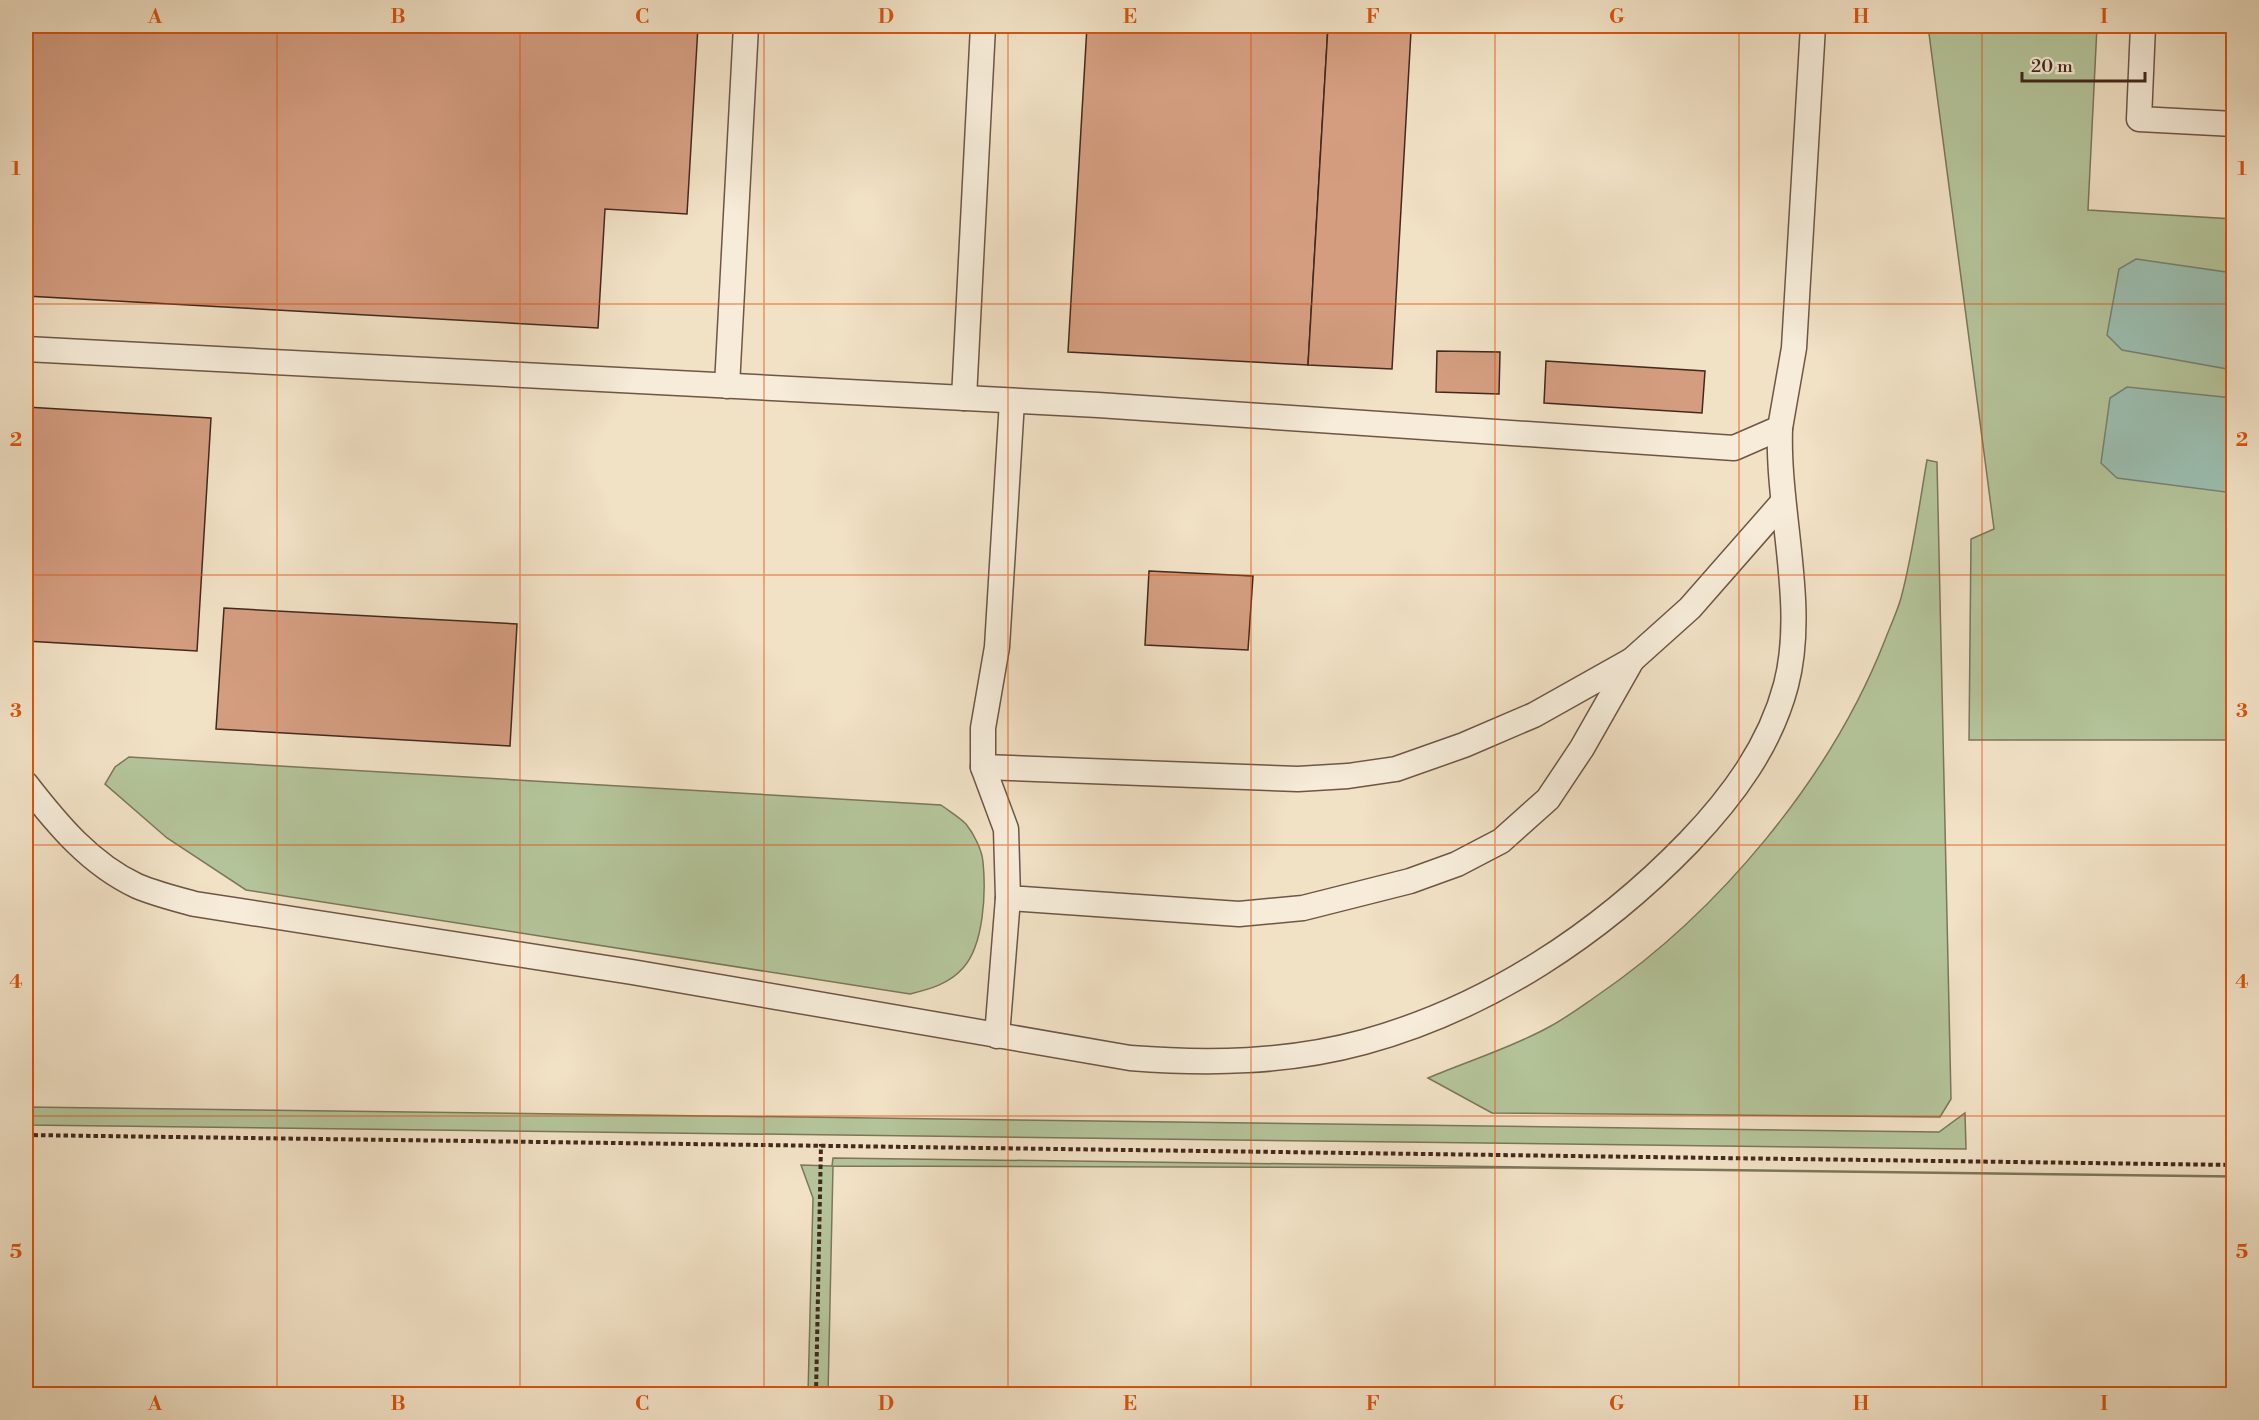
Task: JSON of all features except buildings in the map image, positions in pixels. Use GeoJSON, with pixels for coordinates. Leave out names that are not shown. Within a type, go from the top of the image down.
{"type":"FeatureCollection","features":[{"type":"Feature","properties":{"kind":"lane"},"geometry":{"type":"LineString","coordinates":[[727,386],[746,26]]}},
{"type":"Feature","properties":{"kind":"lane"},"geometry":{"type":"LineString","coordinates":[[963,398],[983,26]]}},
{"type":"Feature","properties":{"kind":"lane"},"geometry":{"type":"LineString","coordinates":[[26,784],[54,820],[96,860],[140,887],[205,905],[632,972],[1130,1058],[1188,1063],[1225,1062],[1316,1052],[1364,1042],[1421,1022],[1514,979],[1571,944],[1624,903],[1674,858],[1719,810],[1752,764],[1777,717],[1787,682],[1792,645],[1793,604],[1779,462],[1780,428],[1794,348],[1813,26]]}},
{"type":"Feature","properties":{"kind":"lane"},"geometry":{"type":"LineString","coordinates":[[2143,26],[2139,119],[2234,124]]}},
{"type":"Feature","properties":{"kind":"lane"},"geometry":{"type":"LineString","coordinates":[[26,349],[963,398],[1734,448],[1780,428]]}},
{"type":"Feature","properties":{"kind":"lane"},"geometry":{"type":"LineString","coordinates":[[997,1036],[1008,898],[1006,829],[983,767],[985,709],[997,647],[1012,401]]}},
{"type":"Feature","properties":{"kind":"lane"},"geometry":{"type":"LineString","coordinates":[[983,767],[1298,779],[1348,776],[1396,769],[1464,745],[1534,715],[1632,660],[1690,608],[1783,502]]}},
{"type":"Feature","properties":{"kind":"lane"},"geometry":{"type":"LineString","coordinates":[[1008,898],[1239,915],[1304,908],[1410,881],[1457,864],[1501,841],[1548,799],[1582,748],[1632,660]]}},
{"type":"Feature","properties":{"kind":"path"},"geometry":{"type":"LineString","coordinates":[[26,1135],[821,1144],[2234,1165]]}},
{"type":"Feature","properties":{"kind":"path"},"geometry":{"type":"LineString","coordinates":[[816,1395],[821,1144]]}},
{"type":"Feature","properties":{"kind":"shaded area"},"geometry":{"type":"Polygon","coordinates":[[[1928,26],[2097,26],[2088,210],[2233,219],[2233,740],[1969,740],[1971,539],[1994,529],[1928,26]]]}},
{"type":"Feature","properties":{"kind":"shaded area"},"geometry":{"type":"Polygon","coordinates":[[[2136,259],[2233,273],[2233,370],[2122,350],[2107,335],[2119,269],[2136,259]]]}},
{"type":"Feature","properties":{"kind":"shaded area"},"geometry":{"type":"Polygon","coordinates":[[[2127,387],[2233,398],[2233,493],[2117,478],[2101,463],[2110,398],[2127,387]]]}},
{"type":"Feature","properties":{"kind":"shaded area"},"geometry":{"type":"Polygon","coordinates":[[[1927,460],[1937,462],[1951,1099],[1940,1117],[1492,1113],[1428,1078],[1535,1035],[1562,1020],[1598,995],[1643,962],[1686,924],[1728,883],[1767,838],[1802,791],[1834,742],[1862,691],[1885,640],[1905,581],[1927,460]]]}},
{"type":"Feature","properties":{"kind":"shaded area"},"geometry":{"type":"Polygon","coordinates":[[[129,757],[941,805],[966,824],[981,852],[984,888],[982,918],[970,958],[958,974],[939,985],[910,994],[246,890],[167,838],[105,784],[115,767],[129,757]]]}},
{"type":"Feature","properties":{"kind":"shaded area"},"geometry":{"type":"Polygon","coordinates":[[[26,1107],[1939,1132],[1965,1113],[1966,1149],[26,1125],[26,1107]]]}},
{"type":"Feature","properties":{"kind":"shaded area"},"geometry":{"type":"Polygon","coordinates":[[[833,1158],[2234,1177],[1523,1168],[833,1166],[828,1394],[808,1394],[813,1198],[801,1165],[832,1166],[833,1158]]]}}]}
